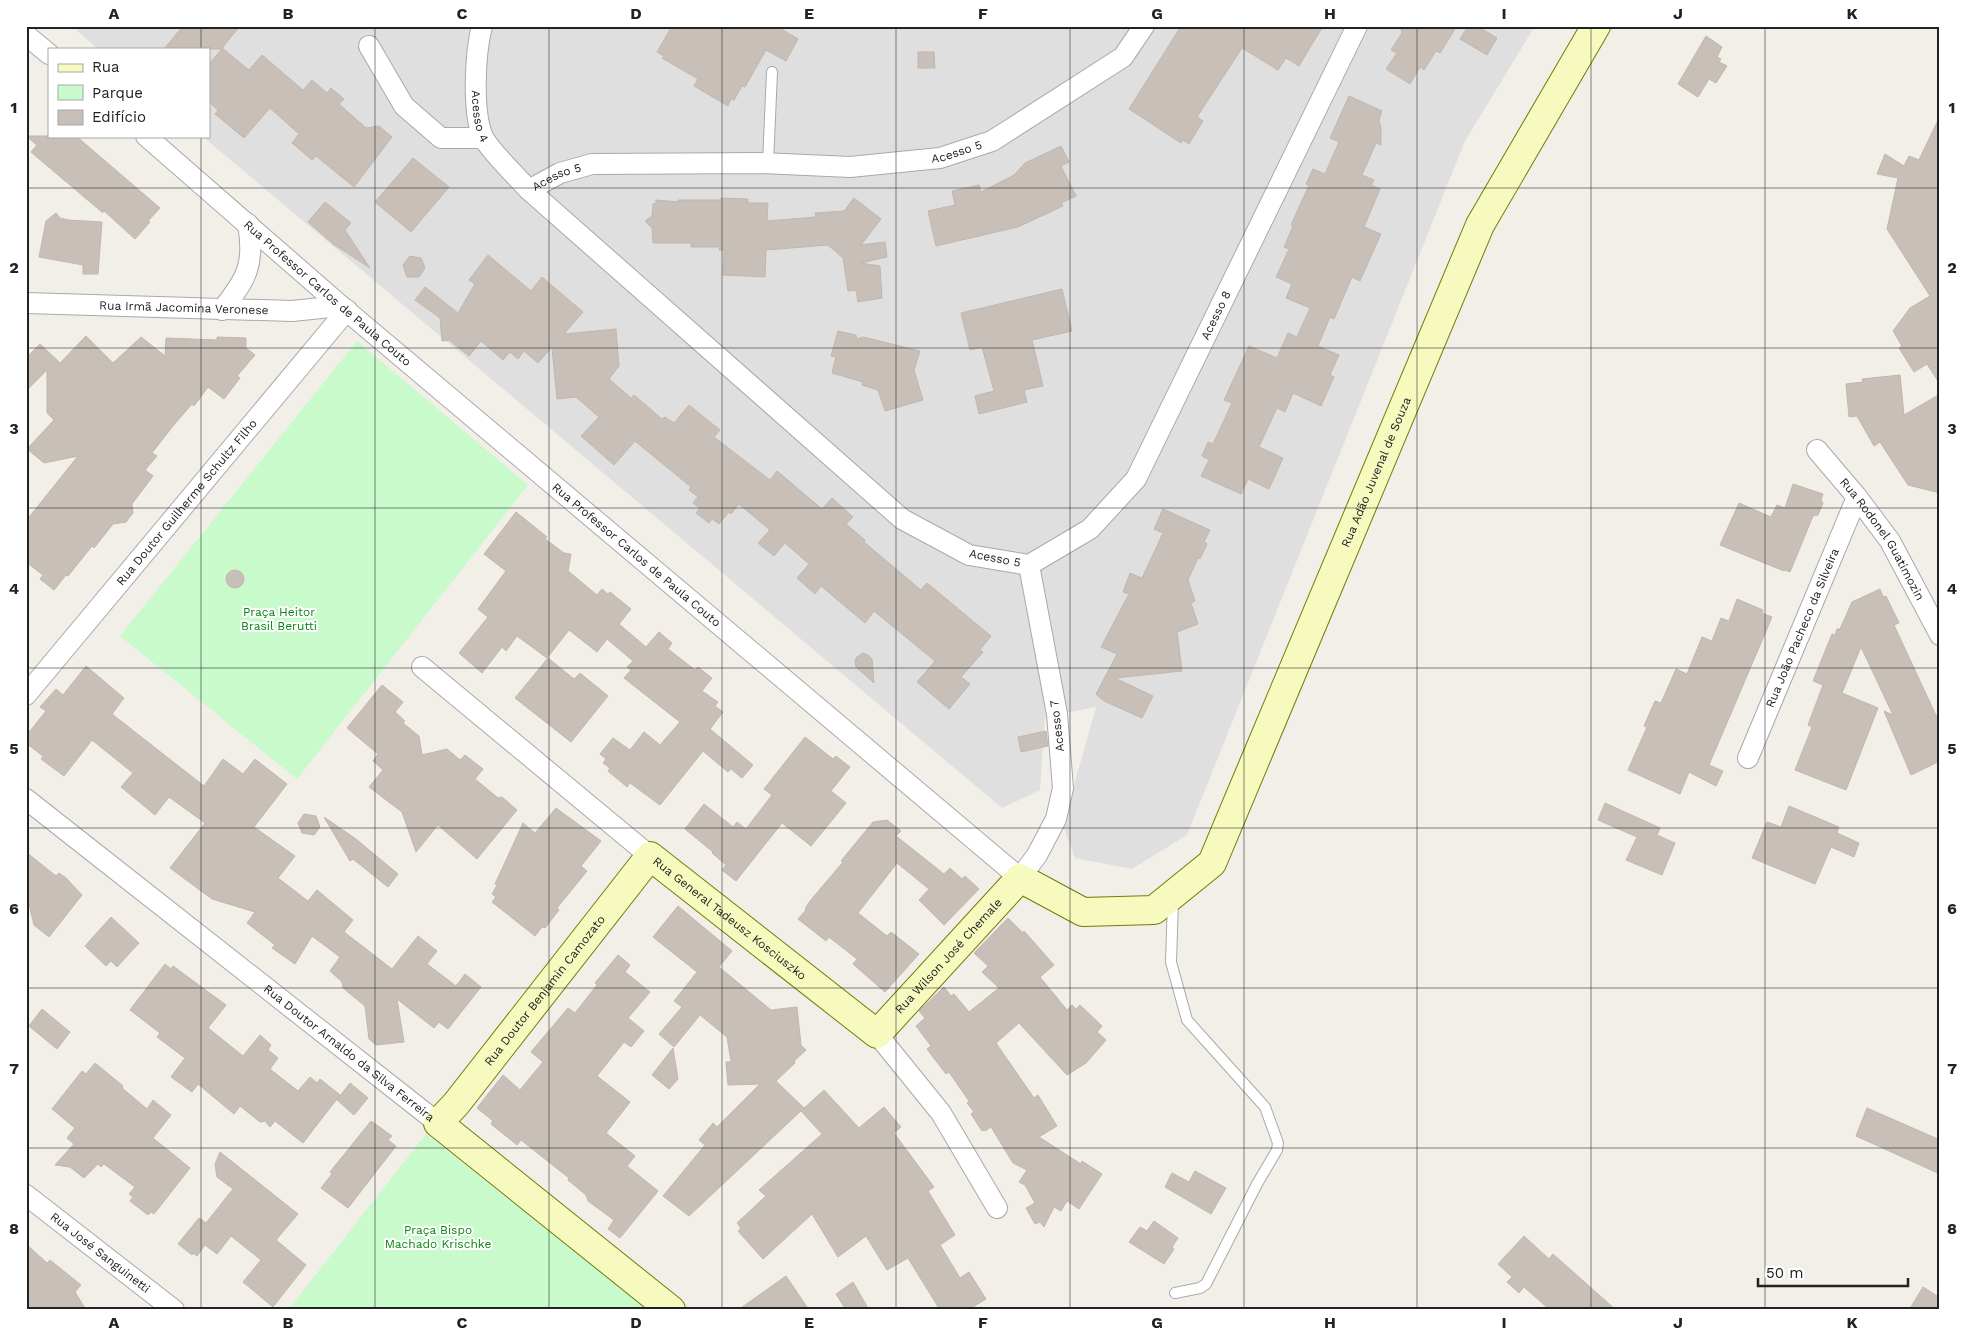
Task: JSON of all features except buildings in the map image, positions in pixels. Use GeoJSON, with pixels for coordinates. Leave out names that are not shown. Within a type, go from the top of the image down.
{"type":"FeatureCollection","features":[{"type":"Feature","properties":{"kind":"street","name":"Acesso 4"},"geometry":{"type":"LineString","coordinates":[[482,26],[479,39],[476,103],[484,138],[529,190]]}},
{"type":"Feature","properties":{"kind":"street","name":"Acesso 5"},"geometry":{"type":"LineString","coordinates":[[1030,565],[969,555],[902,519],[529,190],[560,173],[592,164],[768,163],[850,167],[940,158],[992,141],[1123,57],[1144,26]]}},
{"type":"Feature","properties":{"kind":"street","name":"Acesso 8"},"geometry":{"type":"LineString","coordinates":[[1030,565],[1090,529],[1136,479],[1357,26]]}},
{"type":"Feature","properties":{"kind":"street","name":"Rua Adão Juvenal de Souza"},"geometry":{"type":"LineString","coordinates":[[1164,903],[1212,862],[1480,225],[1596,26]]}},
{"type":"Feature","properties":{"kind":"street"},"geometry":{"type":"LineString","coordinates":[[26,35],[48,53]]}},
{"type":"Feature","properties":{"kind":"street"},"geometry":{"type":"LineString","coordinates":[[369,46],[404,106],[441,138],[484,138]]}},
{"type":"Feature","properties":{"kind":"street","name":"Rua Professor Carlos de Paula Couto"},"geometry":{"type":"LineString","coordinates":[[148,138],[344,308],[1020,878],[1083,912],[1164,903]]}},
{"type":"Feature","properties":{"kind":"street"},"geometry":{"type":"LineString","coordinates":[[222,310],[238,290],[248,270],[252,246],[248,224]]}},
{"type":"Feature","properties":{"kind":"street","name":"Rua Irmã Jacomina Veronese"},"geometry":{"type":"LineString","coordinates":[[26,303],[222,310],[292,311],[344,308]]}},
{"type":"Feature","properties":{"kind":"street","name":"Rua Doutor Guilherme Schultz Filho"},"geometry":{"type":"LineString","coordinates":[[26,695],[344,308]]}},
{"type":"Feature","properties":{"kind":"street","name":"Rua Rodonel Guatimozin"},"geometry":{"type":"LineString","coordinates":[[1817,450],[1857,497],[1890,541],[1940,635]]}},
{"type":"Feature","properties":{"kind":"street","name":"Rua João Pacheco da Silveira"},"geometry":{"type":"LineString","coordinates":[[1748,758],[1857,497]]}},
{"type":"Feature","properties":{"kind":"street","name":"Acesso 7"},"geometry":{"type":"LineString","coordinates":[[1020,878],[1037,854],[1056,819],[1063,788],[1057,714],[1030,565]]}},
{"type":"Feature","properties":{"kind":"street","name":"Rua General Tadeusz Kosciuszko"},"geometry":{"type":"LineString","coordinates":[[422,667],[650,856],[877,1034],[941,1113],[997,1208]]}},
{"type":"Feature","properties":{"kind":"street","name":"Rua Doutor Arnaldo da Silva Ferreira"},"geometry":{"type":"LineString","coordinates":[[26,799],[438,1123],[671,1310]]}},
{"type":"Feature","properties":{"kind":"street","name":"Rua Doutor Benjamin Camozato"},"geometry":{"type":"LineString","coordinates":[[438,1123],[456,1104],[650,856]]}},
{"type":"Feature","properties":{"kind":"street","name":"Rua Wilson José Chemale"},"geometry":{"type":"LineString","coordinates":[[877,1034],[1020,878]]}},
{"type":"Feature","properties":{"kind":"street","name":"Rua José Sanguinetti"},"geometry":{"type":"LineString","coordinates":[[26,1195],[174,1310]]}},
{"type":"Feature","properties":{"kind":"lane"},"geometry":{"type":"LineString","coordinates":[[768,163],[772,72]]}},
{"type":"Feature","properties":{"kind":"lane"},"geometry":{"type":"LineString","coordinates":[[1164,903],[1170,962],[1187,1020],[1265,1107],[1278,1143],[1277,1150],[1257,1184],[1206,1284],[1200,1288],[1175,1293]]}},
{"type":"Feature","properties":{"kind":"shaded area"},"geometry":{"type":"Polygon","coordinates":[[[72,26],[1535,26],[1465,141],[1187,835],[1132,869],[1075,858],[1063,825],[1096,707],[1045,717],[1040,790],[1002,808],[204,138],[210,138],[210,48],[97,48],[72,26]]]}},
{"type":"Feature","properties":{"kind":"green space","name":"Praça Heitor Brasil Berutti"},"geometry":{"type":"Polygon","coordinates":[[[357,341],[528,485],[297,779],[120,636],[357,341]]]}},
{"type":"Feature","properties":{"kind":"green space","name":"Praça Bispo Machado Krischke"},"geometry":{"type":"Polygon","coordinates":[[[426,1134],[649,1310],[288,1310],[426,1134]]]}}]}
